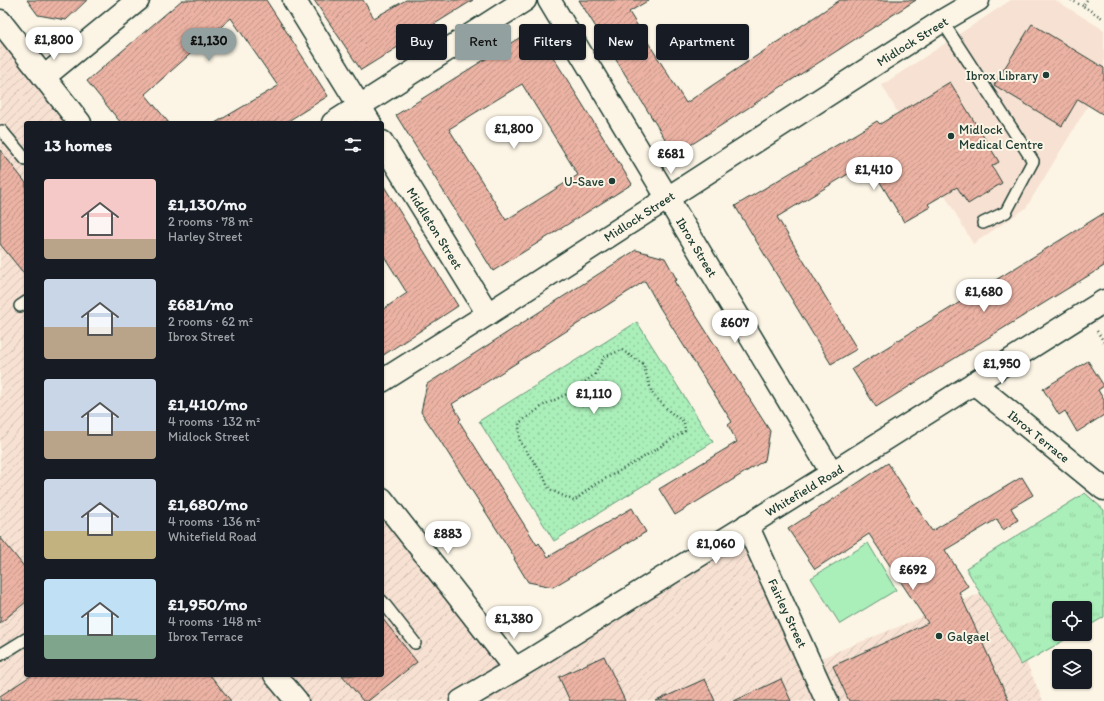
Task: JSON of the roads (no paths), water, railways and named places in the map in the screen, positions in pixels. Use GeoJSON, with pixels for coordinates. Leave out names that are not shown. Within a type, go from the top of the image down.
{"type":"FeatureCollection","features":[{"type":"Feature","properties":{"kind":"street"},"geometry":{"type":"LineString","coordinates":[[44,77],[138,0]]}},
{"type":"Feature","properties":{"kind":"street"},"geometry":{"type":"LineString","coordinates":[[294,0],[365,114]]}},
{"type":"Feature","properties":{"kind":"street"},"geometry":{"type":"LineString","coordinates":[[340,121],[365,114],[525,0]]}},
{"type":"Feature","properties":{"kind":"street","name":"Ibrox Street"},"geometry":{"type":"LineString","coordinates":[[549,0],[832,473]]}},
{"type":"Feature","properties":{"kind":"street","name":"Midlock Street"},"geometry":{"type":"LineString","coordinates":[[384,380],[942,21],[978,0]]}},
{"type":"Feature","properties":{"kind":"street"},"geometry":{"type":"LineString","coordinates":[[0,21],[78,121]]}},
{"type":"Feature","properties":{"kind":"street","name":"Middleton Street"},"geometry":{"type":"LineString","coordinates":[[384,145],[488,314]]}},
{"type":"Feature","properties":{"kind":"street","name":"Whitefield Road"},"geometry":{"type":"LineString","coordinates":[[461,701],[832,473],[1104,301]]}},
{"type":"Feature","properties":{"kind":"street","name":"Ibrox Terrace"},"geometry":{"type":"LineString","coordinates":[[974,383],[1104,489]]}},
{"type":"Feature","properties":{"kind":"street"},"geometry":{"type":"LineString","coordinates":[[384,502],[515,669]]}},
{"type":"Feature","properties":{"kind":"street","name":"Fairley Street"},"geometry":{"type":"LineString","coordinates":[[747,525],[827,701]]}},
{"type":"Feature","properties":{"kind":"street"},"geometry":{"type":"LineString","coordinates":[[277,677],[297,701]]}},
{"type":"Feature","properties":{"kind":"lane"},"geometry":{"type":"LineString","coordinates":[[942,21],[1033,161],[1006,212],[983,223]]}},
{"type":"Feature","properties":{"kind":"lane"},"geometry":{"type":"LineString","coordinates":[[2,131],[24,158]]}},
{"type":"Feature","properties":{"kind":"lane"},"geometry":{"type":"LineString","coordinates":[[384,604],[415,643]]}},
{"type":"Feature","properties":{"kind":"lane"},"geometry":{"type":"LineString","coordinates":[[0,654],[24,640]]}},
{"type":"Feature","properties":{"kind":"place","name":"Ibrox Library"},"geometry":{"type":"Point","coordinates":[1046,75]}},
{"type":"Feature","properties":{"kind":"place","name":"Midlock Medical Centre"},"geometry":{"type":"Point","coordinates":[951,136]}},
{"type":"Feature","properties":{"kind":"place","name":"U-Save"},"geometry":{"type":"Point","coordinates":[612,181]}},
{"type":"Feature","properties":{"kind":"place","name":"Galgael"},"geometry":{"type":"Point","coordinates":[939,636]}}]}
